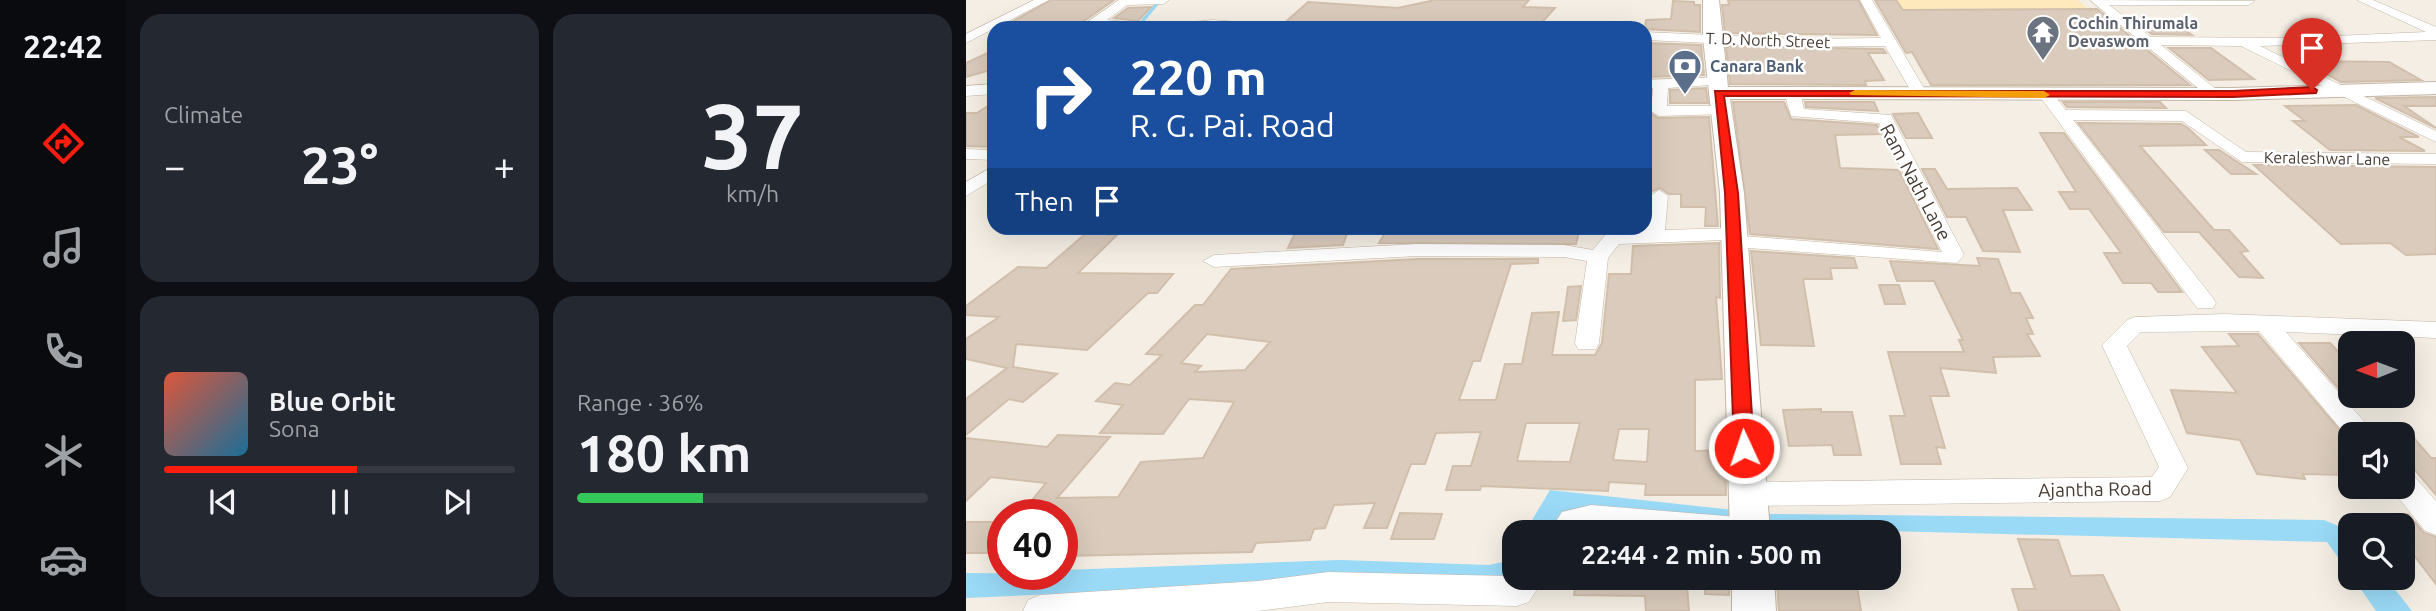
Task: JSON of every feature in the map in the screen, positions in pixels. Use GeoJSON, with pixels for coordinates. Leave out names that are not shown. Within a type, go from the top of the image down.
{"type":"FeatureCollection","features":[{"type":"Feature","properties":{"kind":"street"},"geometry":{"type":"LineString","coordinates":[[1002,21],[1043,0]]}},
{"type":"Feature","properties":{"kind":"street"},"geometry":{"type":"LineString","coordinates":[[1099,21],[1126,1],[1163,0]]}},
{"type":"Feature","properties":{"kind":"street"},"geometry":{"type":"LineString","coordinates":[[1579,520],[1750,519],[1734,238],[1712,38],[1711,0]]}},
{"type":"Feature","properties":{"kind":"street"},"geometry":{"type":"LineString","coordinates":[[1866,0],[1920,95]]}},
{"type":"Feature","properties":{"kind":"street"},"geometry":{"type":"LineString","coordinates":[[2096,0],[2249,1]]}},
{"type":"Feature","properties":{"kind":"street"},"geometry":{"type":"LineString","coordinates":[[2096,0],[2214,94]]}},
{"type":"Feature","properties":{"kind":"street"},"geometry":{"type":"LineString","coordinates":[[2363,0],[2436,34]]}},
{"type":"Feature","properties":{"kind":"street"},"geometry":{"type":"LineString","coordinates":[[966,39],[987,28]]}},
{"type":"Feature","properties":{"kind":"street"},"geometry":{"type":"LineString","coordinates":[[2149,41],[2288,42],[2436,34]]}},
{"type":"Feature","properties":{"kind":"street","name":"T. D. North Street"},"geometry":{"type":"LineString","coordinates":[[1652,36],[1798,43],[1891,42]]}},
{"type":"Feature","properties":{"kind":"street"},"geometry":{"type":"LineString","coordinates":[[2241,42],[2436,137]]}},
{"type":"Feature","properties":{"kind":"street"},"geometry":{"type":"LineString","coordinates":[[966,80],[987,79]]}},
{"type":"Feature","properties":{"kind":"street"},"geometry":{"type":"LineString","coordinates":[[1719,95],[1653,84],[1652,111],[1719,95],[1792,92],[2046,95],[2436,89]]}},
{"type":"Feature","properties":{"kind":"street"},"geometry":{"type":"LineString","coordinates":[[966,91],[987,90]]}},
{"type":"Feature","properties":{"kind":"street","name":"Ram Nath Lane"},"geometry":{"type":"LineString","coordinates":[[1734,238],[1950,259],[1954,255],[1885,118],[1797,113],[1792,92]]}},
{"type":"Feature","properties":{"kind":"street"},"geometry":{"type":"LineString","coordinates":[[1878,93],[1885,118]]}},
{"type":"Feature","properties":{"kind":"street"},"geometry":{"type":"LineString","coordinates":[[2046,95],[2205,303]]}},
{"type":"Feature","properties":{"kind":"street","name":"Keraleshwar Lane"},"geometry":{"type":"LineString","coordinates":[[2063,116],[2186,116],[2242,157],[2436,159]]}},
{"type":"Feature","properties":{"kind":"street"},"geometry":{"type":"LineString","coordinates":[[966,154],[987,155]]}},
{"type":"Feature","properties":{"kind":"street"},"geometry":{"type":"LineString","coordinates":[[966,190],[987,176]]}},
{"type":"Feature","properties":{"kind":"street"},"geometry":{"type":"LineString","coordinates":[[1654,235],[1659,196]]}},
{"type":"Feature","properties":{"kind":"street"},"geometry":{"type":"LineString","coordinates":[[1587,343],[1598,257],[1613,237],[1654,235],[1734,238]]}},
{"type":"Feature","properties":{"kind":"street"},"geometry":{"type":"LineString","coordinates":[[1214,261],[1417,250],[1564,251],[1598,257]]}},
{"type":"Feature","properties":{"kind":"street"},"geometry":{"type":"LineString","coordinates":[[2266,324],[2351,422]]}},
{"type":"Feature","properties":{"kind":"street","name":"Ajantha Road"},"geometry":{"type":"LineString","coordinates":[[1750,519],[2160,489],[2174,468],[2114,345],[2135,325],[2266,324],[2436,330]]}},
{"type":"Feature","properties":{"kind":"street"},"geometry":{"type":"LineString","coordinates":[[2415,497],[2436,522]]}},
{"type":"Feature","properties":{"kind":"street"},"geometry":{"type":"LineString","coordinates":[[1040,611],[1258,596],[1328,587],[1518,590]]}},
{"type":"Feature","properties":{"kind":"street"},"geometry":{"type":"LineString","coordinates":[[1753,590],[1754,611]]}},
{"type":"Feature","properties":{"kind":"sand"},"geometry":{"type":"Polygon","coordinates":[[[1896,0],[2078,0],[2117,34],[1946,80],[1896,0]]]}},
{"type":"Feature","properties":{"kind":"water"},"geometry":{"type":"Polygon","coordinates":[[[1550,490],[1770,514],[2324,520],[2338,526],[2338,557],[2327,542],[1901,531],[1901,520],[1687,520],[1575,509],[1558,520],[1532,520],[1550,490]]]}},
{"type":"Feature","properties":{"kind":"water"},"geometry":{"type":"Polygon","coordinates":[[[1340,560],[1489,565],[1502,562],[1502,579],[1485,586],[1382,579],[966,598],[966,573],[987,573],[987,590],[1078,590],[1078,569],[1340,560]]]}},
{"type":"Feature","properties":{"kind":"water"},"geometry":{"type":"Polygon","coordinates":[[[2361,590],[2395,590],[2412,611],[2376,611],[2361,590]]]}},
{"type":"Feature","properties":{"kind":"building"},"geometry":{"type":"Polygon","coordinates":[[[1051,0],[1114,0],[1084,21],[1014,21],[1051,0]]]}},
{"type":"Feature","properties":{"kind":"building"},"geometry":{"type":"Polygon","coordinates":[[[1435,0],[1529,0],[1523,7],[1555,8],[1543,21],[1287,21],[1308,2],[1398,8],[1435,0]]]}},
{"type":"Feature","properties":{"kind":"building"},"geometry":{"type":"Polygon","coordinates":[[[1728,0],[1858,0],[1877,35],[1725,33],[1722,5],[1729,5],[1728,0]]]}},
{"type":"Feature","properties":{"kind":"building","name":"Cochin Thirumala Devaswom"},"geometry":{"type":"Polygon","coordinates":[[[1875,0],[1896,0],[1903,10],[2097,9],[2190,85],[1931,85],[1912,52],[1906,53],[1875,0]]]}},
{"type":"Feature","properties":{"kind":"building"},"geometry":{"type":"Polygon","coordinates":[[[1673,1],[1700,5],[1700,32],[1652,29],[1652,21],[1646,21],[1671,19],[1673,1]]]}},
{"type":"Feature","properties":{"kind":"building"},"geometry":{"type":"Polygon","coordinates":[[[1151,7],[1138,21],[1114,18],[1128,8],[1151,7]]]}},
{"type":"Feature","properties":{"kind":"building"},"geometry":{"type":"Polygon","coordinates":[[[2143,28],[2182,28],[2192,35],[2152,34],[2143,28]]]}},
{"type":"Feature","properties":{"kind":"building"},"geometry":{"type":"Polygon","coordinates":[[[1652,43],[1701,45],[1704,75],[1652,77],[1652,43]]]}},
{"type":"Feature","properties":{"kind":"building"},"geometry":{"type":"Polygon","coordinates":[[[1726,46],[1883,49],[1886,53],[1868,53],[1884,80],[1865,81],[1866,85],[1730,84],[1726,46]]]}},
{"type":"Feature","properties":{"kind":"building"},"geometry":{"type":"Polygon","coordinates":[[[2169,48],[2211,48],[2254,79],[2209,80],[2169,48]]]}},
{"type":"Feature","properties":{"kind":"building"},"geometry":{"type":"Polygon","coordinates":[[[987,53],[987,71],[966,77],[966,63],[987,53]]]}},
{"type":"Feature","properties":{"kind":"building"},"geometry":{"type":"Polygon","coordinates":[[[2303,61],[2389,62],[2421,80],[2341,82],[2303,61]]]}},
{"type":"Feature","properties":{"kind":"building"},"geometry":{"type":"Polygon","coordinates":[[[1706,88],[1708,103],[1670,103],[1670,90],[1706,88]]]}},
{"type":"Feature","properties":{"kind":"building"},"geometry":{"type":"Polygon","coordinates":[[[2436,97],[2436,106],[2404,106],[2436,128],[2375,98],[2436,97]]]}},
{"type":"Feature","properties":{"kind":"building"},"geometry":{"type":"Polygon","coordinates":[[[1733,102],[1784,102],[1791,119],[1877,125],[1881,134],[1835,135],[1840,168],[1899,170],[1938,249],[1750,234],[1733,102]]]}},
{"type":"Feature","properties":{"kind":"building"},"geometry":{"type":"Polygon","coordinates":[[[1805,102],[1874,102],[1878,111],[1806,107],[1805,102]]]}},
{"type":"Feature","properties":{"kind":"building"},"geometry":{"type":"Polygon","coordinates":[[[2063,102],[2160,102],[2166,108],[2067,107],[2063,102]]]}},
{"type":"Feature","properties":{"kind":"building"},"geometry":{"type":"Polygon","coordinates":[[[2356,105],[2419,137],[2399,137],[2425,151],[2330,150],[2293,121],[2305,121],[2285,106],[2356,105]]]}},
{"type":"Feature","properties":{"kind":"building"},"geometry":{"type":"Polygon","coordinates":[[[987,107],[987,147],[966,146],[966,113],[977,113],[987,107]]]}},
{"type":"Feature","properties":{"kind":"building"},"geometry":{"type":"Polygon","coordinates":[[[1918,113],[1932,138],[1906,138],[1893,114],[1918,113]]]}},
{"type":"Feature","properties":{"kind":"building"},"geometry":{"type":"Polygon","coordinates":[[[1652,114],[1658,118],[1709,117],[1718,226],[1705,226],[1706,207],[1681,207],[1681,194],[1669,194],[1660,188],[1652,191],[1652,114]]]}},
{"type":"Feature","properties":{"kind":"building"},"geometry":{"type":"Polygon","coordinates":[[[2078,123],[2181,124],[2188,128],[2206,145],[2140,146],[2214,230],[2229,230],[2248,251],[2240,252],[2263,278],[2239,277],[2199,232],[2164,232],[2078,123]]]}},
{"type":"Feature","properties":{"kind":"building"},"geometry":{"type":"Polygon","coordinates":[[[2040,133],[2064,133],[2182,292],[2158,292],[2151,283],[2123,283],[2104,253],[2121,253],[2089,209],[2070,209],[2059,192],[2076,192],[2040,133]]]}},
{"type":"Feature","properties":{"kind":"building"},"geometry":{"type":"Polygon","coordinates":[[[2205,150],[2219,150],[2256,174],[2231,174],[2205,150]]]}},
{"type":"Feature","properties":{"kind":"building"},"geometry":{"type":"Polygon","coordinates":[[[2254,165],[2436,167],[2436,254],[2406,255],[2390,243],[2341,244],[2254,165]]]}},
{"type":"Feature","properties":{"kind":"building"},"geometry":{"type":"Polygon","coordinates":[[[1922,169],[1935,169],[1947,189],[2017,188],[2032,210],[2003,210],[2020,252],[1983,251],[1966,217],[1947,217],[1922,169]]]}},
{"type":"Feature","properties":{"kind":"building"},"geometry":{"type":"Polygon","coordinates":[[[1084,235],[1117,235],[1078,273],[1173,274],[1157,293],[1148,293],[1087,350],[1016,344],[1013,367],[1057,374],[1023,402],[1009,399],[966,435],[966,399],[1007,368],[966,359],[966,339],[999,317],[966,315],[966,306],[1018,267],[1046,268],[1084,235]]]}},
{"type":"Feature","properties":{"kind":"building"},"geometry":{"type":"Polygon","coordinates":[[[1294,235],[1347,235],[1343,245],[1288,248],[1294,235]]]}},
{"type":"Feature","properties":{"kind":"building"},"geometry":{"type":"Polygon","coordinates":[[[1384,235],[1578,235],[1576,244],[1379,243],[1384,235]]]}},
{"type":"Feature","properties":{"kind":"building"},"geometry":{"type":"Polygon","coordinates":[[[1719,243],[1720,298],[1716,297],[1722,379],[1695,380],[1695,451],[1725,450],[1726,495],[1645,495],[1646,484],[1609,482],[1608,491],[1481,486],[1480,490],[1446,490],[1453,466],[1471,466],[1481,432],[1436,433],[1425,464],[1411,464],[1387,528],[1364,528],[1375,503],[1334,505],[1325,528],[1314,529],[1310,540],[1256,543],[1252,552],[1078,556],[1078,499],[1033,499],[1046,483],[991,477],[966,501],[966,438],[1047,447],[1058,435],[1110,437],[1057,498],[1118,497],[1141,462],[1203,458],[1234,402],[1189,399],[1163,434],[1100,433],[1123,405],[1096,401],[1115,383],[1130,385],[1162,355],[1146,354],[1195,305],[1203,305],[1231,269],[1417,259],[1538,259],[1538,263],[1511,264],[1480,361],[1473,361],[1459,400],[1496,400],[1505,364],[1522,364],[1532,313],[1559,312],[1552,355],[1595,355],[1602,343],[1609,274],[1631,274],[1633,246],[1719,243]],[[1207,334],[1181,363],[1201,366],[1195,372],[1245,370],[1270,342],[1207,334]],[[1526,423],[1517,461],[1570,462],[1580,423],[1526,423]],[[1619,429],[1613,460],[1647,462],[1649,429],[1619,429]]]}},
{"type":"Feature","properties":{"kind":"building"},"geometry":{"type":"Polygon","coordinates":[[[1751,251],[1854,258],[1857,268],[1830,268],[1832,279],[1803,279],[1814,346],[1761,345],[1751,251]]]}},
{"type":"Feature","properties":{"kind":"building"},"geometry":{"type":"Polygon","coordinates":[[[1977,258],[1998,259],[2011,293],[2020,293],[2033,318],[2026,318],[2033,334],[2027,334],[2040,356],[1993,357],[1996,373],[1940,368],[1949,396],[1930,396],[1945,448],[1936,447],[1941,464],[1901,464],[1890,416],[1905,416],[1888,352],[1964,352],[1959,340],[1963,340],[1934,281],[1897,281],[1890,261],[1980,266],[1977,258]]]}},
{"type":"Feature","properties":{"kind":"building"},"geometry":{"type":"Polygon","coordinates":[[[1879,285],[1899,285],[1905,304],[1885,304],[1879,285]]]}},
{"type":"Feature","properties":{"kind":"building"},"geometry":{"type":"Polygon","coordinates":[[[1581,286],[1576,320],[1563,321],[1568,287],[1581,286]]]}},
{"type":"Feature","properties":{"kind":"building"},"geometry":{"type":"Polygon","coordinates":[[[2229,334],[2258,334],[2338,428],[2338,475],[2303,474],[2305,479],[2257,474],[2240,440],[2187,433],[2171,390],[2237,393],[2202,347],[2239,346],[2229,334]]]}},
{"type":"Feature","properties":{"kind":"building"},"geometry":{"type":"Polygon","coordinates":[[[2299,343],[2330,343],[2338,351],[2338,388],[2299,343]]]}},
{"type":"Feature","properties":{"kind":"building"},"geometry":{"type":"Polygon","coordinates":[[[1821,409],[1821,412],[1852,412],[1861,455],[1834,455],[1832,445],[1789,446],[1783,410],[1821,409]]]}},
{"type":"Feature","properties":{"kind":"building"},"geometry":{"type":"Polygon","coordinates":[[[2415,439],[2431,458],[2436,458],[2436,495],[2415,470],[2415,439]]]}},
{"type":"Feature","properties":{"kind":"building"},"geometry":{"type":"Polygon","coordinates":[[[1400,513],[1442,514],[1434,539],[1391,539],[1400,513]]]}},
{"type":"Feature","properties":{"kind":"building"},"geometry":{"type":"Polygon","coordinates":[[[966,522],[987,522],[987,553],[966,553],[966,522]]]}},
{"type":"Feature","properties":{"kind":"building"},"geometry":{"type":"Polygon","coordinates":[[[2415,522],[2424,533],[2436,537],[2436,584],[2415,557],[2415,522]]]}},
{"type":"Feature","properties":{"kind":"building"},"geometry":{"type":"Polygon","coordinates":[[[2018,539],[2058,540],[2071,576],[2103,575],[2120,611],[2019,611],[2012,589],[2035,589],[2018,539]]]}},
{"type":"Feature","properties":{"kind":"building"},"geometry":{"type":"Polygon","coordinates":[[[1575,590],[1687,590],[1689,611],[1646,611],[1645,596],[1574,595],[1575,590]]]}},
{"type":"Feature","properties":{"kind":"building"},"geometry":{"type":"Polygon","coordinates":[[[1705,590],[1729,590],[1729,595],[1705,594],[1705,590]]]}},
{"type":"Feature","properties":{"kind":"building"},"geometry":{"type":"Polygon","coordinates":[[[1778,590],[1858,590],[1861,611],[1779,611],[1778,590]]]}},
{"type":"Feature","properties":{"kind":"waterway"},"geometry":{"type":"LineString","coordinates":[[1143,21],[1160,0]]}},
{"type":"Feature","properties":{"kind":"slow traffic"},"geometry":{"type":"LineString","coordinates":[[1855,93],[2044,95]]}},
{"type":"Feature","properties":{"kind":"place","name":"Cochin Thirumala Devaswom"},"geometry":{"type":"Point","coordinates":[2043,62]}},
{"type":"Feature","properties":{"kind":"place","name":"Canara Bank"},"geometry":{"type":"Point","coordinates":[1685,96]}},
{"type":"Feature","properties":{"kind":"route"},"geometry":{"type":"LineString","coordinates":[[1744,448],[1731,193],[1718,93],[2233,94],[2312,90]]}}]}
